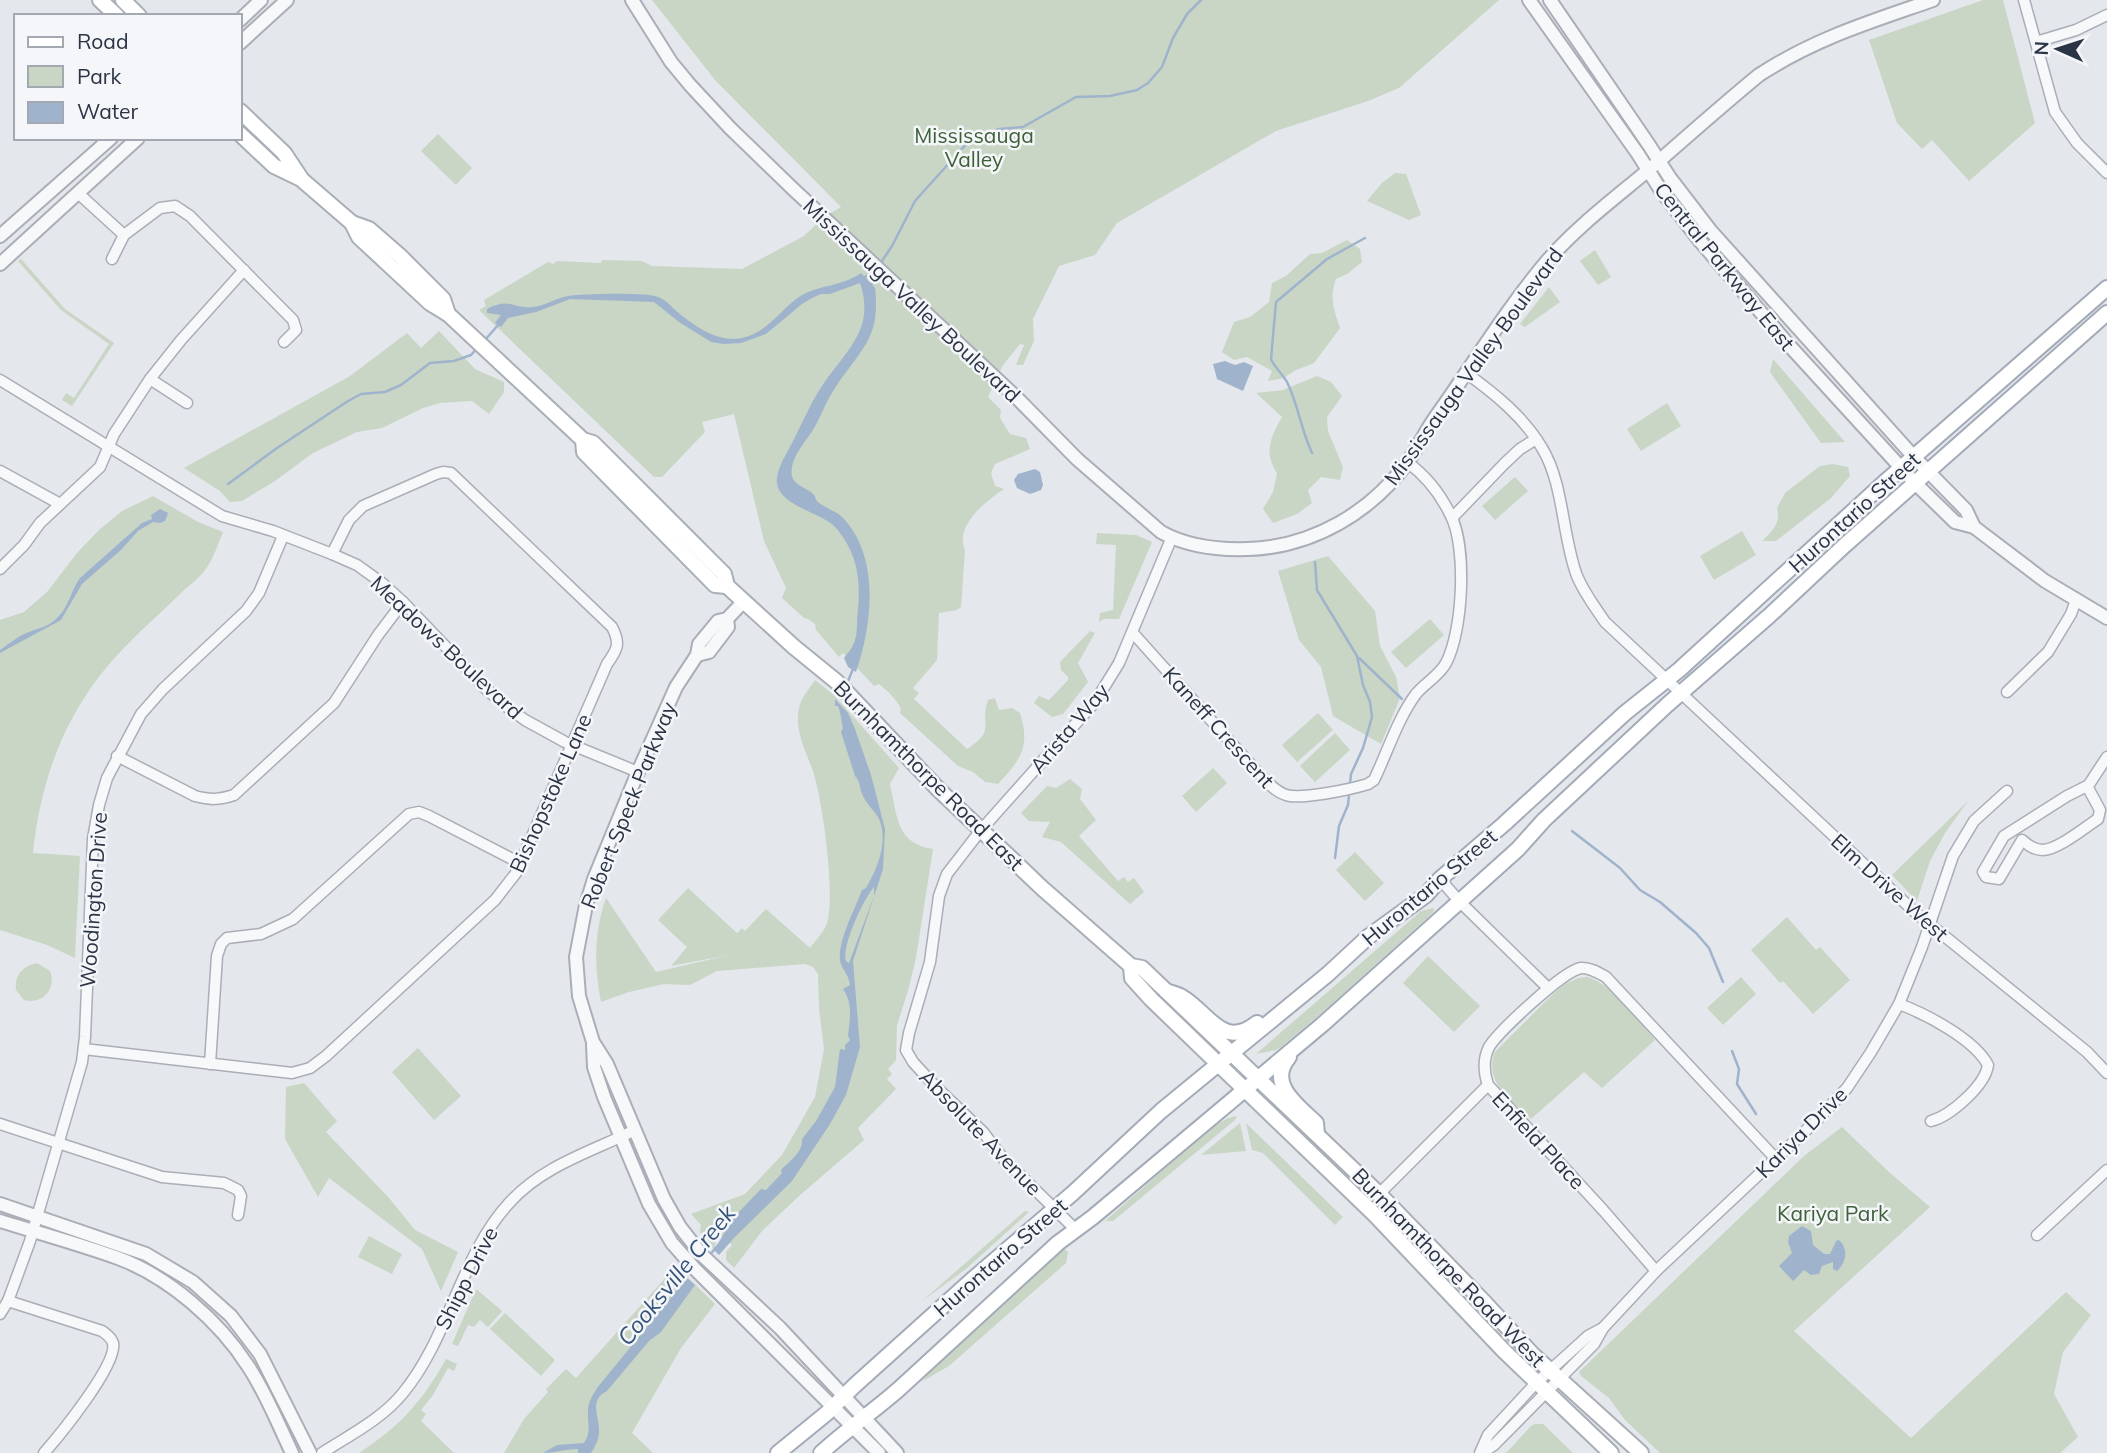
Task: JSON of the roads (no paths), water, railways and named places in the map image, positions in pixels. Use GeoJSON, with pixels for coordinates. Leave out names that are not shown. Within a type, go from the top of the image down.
{"type":"FeatureCollection","features":[{"type":"Feature","properties":{"kind":"main road"},"geometry":{"type":"LineString","coordinates":[[100,0],[115,14]]}},
{"type":"Feature","properties":{"kind":"main road"},"geometry":{"type":"LineString","coordinates":[[122,0],[137,14]]}},
{"type":"Feature","properties":{"kind":"main road","name":"Burnhamthorpe Road East"},"geometry":{"type":"LineString","coordinates":[[242,113],[284,153],[300,178]]}},
{"type":"Feature","properties":{"kind":"main road","name":"Burnhamthorpe Road East"},"geometry":{"type":"LineString","coordinates":[[242,136],[274,166],[300,178],[352,223],[359,237],[430,303],[448,314],[583,440],[584,452],[715,585],[727,586],[837,682],[981,830],[1095,936],[1131,966],[1142,968],[1258,1078]]}},
{"type":"Feature","properties":{"kind":"main road","name":"Hurontario Street"},"geometry":{"type":"LineString","coordinates":[[778,1453],[1073,1193],[1161,1111],[1328,974],[1368,937],[1426,895],[1440,879],[1625,713],[1666,680],[2107,288]]}},
{"type":"Feature","properties":{"kind":"main road","name":"Hurontario Street"},"geometry":{"type":"LineString","coordinates":[[821,1453],[899,1389],[1058,1243],[1323,1024],[1518,849],[1544,820],[1681,693],[2107,313]]}},
{"type":"Feature","properties":{"kind":"main road","name":"Burnhamthorpe Road East"},"geometry":{"type":"LineString","coordinates":[[1131,966],[1132,978],[1151,999],[1219,1063]]}},
{"type":"Feature","properties":{"kind":"main road"},"geometry":{"type":"LineString","coordinates":[[1166,991],[1183,998],[1216,1027],[1230,1032],[1241,1032],[1249,1030],[1316,975],[1328,974]]}},
{"type":"Feature","properties":{"kind":"main road"},"geometry":{"type":"LineString","coordinates":[[1317,1134],[1316,1123],[1289,1097],[1281,1083],[1281,1076],[1285,1061],[1323,1024]]}},
{"type":"Feature","properties":{"kind":"main road","name":"Burnhamthorpe Road West"},"geometry":{"type":"LineString","coordinates":[[1219,1063],[1400,1240],[1541,1387],[1611,1453]]}},
{"type":"Feature","properties":{"kind":"main road","name":"Burnhamthorpe Road West"},"geometry":{"type":"LineString","coordinates":[[1258,1078],[1379,1194],[1533,1355],[1642,1453]]}},
{"type":"Feature","properties":{"kind":"street"},"geometry":{"type":"LineString","coordinates":[[242,18],[261,0]]}},
{"type":"Feature","properties":{"kind":"street"},"geometry":{"type":"LineString","coordinates":[[242,41],[287,0]]}},
{"type":"Feature","properties":{"kind":"street","name":"Mississauga Valley Boulevard"},"geometry":{"type":"LineString","coordinates":[[632,0],[671,62],[730,128],[1018,399],[1077,459],[1161,531],[1201,546],[1232,550],[1261,549],[1306,539],[1341,524],[1365,506],[1408,462],[1501,322],[1565,242],[1759,75],[1788,56],[1829,36],[1933,0]]}},
{"type":"Feature","properties":{"kind":"street","name":"Central Parkway East"},"geometry":{"type":"LineString","coordinates":[[1528,0],[1700,241],[1787,343],[1915,483],[1955,522],[1974,527]]}},
{"type":"Feature","properties":{"kind":"street","name":"Central Parkway East"},"geometry":{"type":"LineString","coordinates":[[1550,0],[1670,178],[1710,230],[1844,381],[1966,510],[1974,527]]}},
{"type":"Feature","properties":{"kind":"street"},"geometry":{"type":"LineString","coordinates":[[2024,0],[2054,112],[2077,143],[2107,173]]}},
{"type":"Feature","properties":{"kind":"street"},"geometry":{"type":"LineString","coordinates":[[2036,42],[2076,30],[2107,15]]}},
{"type":"Feature","properties":{"kind":"street"},"geometry":{"type":"LineString","coordinates":[[0,236],[109,140]]}},
{"type":"Feature","properties":{"kind":"street"},"geometry":{"type":"LineString","coordinates":[[0,264],[136,140]]}},
{"type":"Feature","properties":{"kind":"street"},"geometry":{"type":"LineString","coordinates":[[79,194],[124,234]]}},
{"type":"Feature","properties":{"kind":"street"},"geometry":{"type":"LineString","coordinates":[[113,259],[124,234],[160,208],[175,206],[190,216],[293,320],[296,330],[284,342]]}},
{"type":"Feature","properties":{"kind":"street"},"geometry":{"type":"LineString","coordinates":[[0,569],[40,523],[100,467],[118,428],[150,379],[244,270]]}},
{"type":"Feature","properties":{"kind":"street","name":"Elm Drive West"},"geometry":{"type":"LineString","coordinates":[[1466,373],[1517,415],[1543,449],[1553,473],[1577,577],[1605,622],[1929,925],[2087,1052],[2107,1073]]}},
{"type":"Feature","properties":{"kind":"street"},"geometry":{"type":"LineString","coordinates":[[150,379],[187,402]]}},
{"type":"Feature","properties":{"kind":"street","name":"Meadows Boulevard"},"geometry":{"type":"LineString","coordinates":[[0,380],[222,516],[357,565],[403,602],[493,695],[525,720],[571,745],[638,772]]}},
{"type":"Feature","properties":{"kind":"street"},"geometry":{"type":"LineString","coordinates":[[1832,391],[1844,381]]}},
{"type":"Feature","properties":{"kind":"street"},"geometry":{"type":"LineString","coordinates":[[1452,518],[1505,463],[1536,439]]}},
{"type":"Feature","properties":{"kind":"street","name":"Kaneff Crescent"},"geometry":{"type":"LineString","coordinates":[[1133,632],[1278,792],[1290,797],[1343,790],[1374,780],[1403,714],[1417,693],[1446,664],[1462,597],[1452,518],[1443,501],[1422,474],[1408,462]]}},
{"type":"Feature","properties":{"kind":"street"},"geometry":{"type":"LineString","coordinates":[[0,471],[60,504]]}},
{"type":"Feature","properties":{"kind":"street","name":"Bishopstoke Lane"},"geometry":{"type":"LineString","coordinates":[[84,1049],[292,1073],[310,1068],[495,900],[508,885],[520,863],[607,664],[617,650],[617,636],[612,627],[451,474],[436,474],[363,506],[349,520],[332,554]]}},
{"type":"Feature","properties":{"kind":"street"},"geometry":{"type":"LineString","coordinates":[[1974,527],[2015,561],[2107,618]]}},
{"type":"Feature","properties":{"kind":"street","name":"Woodington Drive"},"geometry":{"type":"LineString","coordinates":[[0,1314],[8,1301],[37,1216],[82,1062],[94,830],[99,805],[117,756],[141,714],[163,689],[246,611],[259,593],[283,536]]}},
{"type":"Feature","properties":{"kind":"street","name":"Arista Way"},"geometry":{"type":"LineString","coordinates":[[981,830],[1095,702],[1114,673],[1172,537]]}},
{"type":"Feature","properties":{"kind":"street"},"geometry":{"type":"LineString","coordinates":[[2007,692],[2048,652],[2071,614],[2076,600]]}},
{"type":"Feature","properties":{"kind":"street","name":"Robert Speck Parkway"},"geometry":{"type":"LineString","coordinates":[[744,601],[727,619],[718,621],[699,644],[697,655],[677,687],[638,772],[594,879],[580,928],[576,957],[579,996],[593,1042],[594,1067],[604,1097],[658,1222],[672,1243],[716,1289],[897,1453]]}},
{"type":"Feature","properties":{"kind":"street"},"geometry":{"type":"LineString","coordinates":[[117,756],[207,800],[234,794],[334,703],[403,602]]}},
{"type":"Feature","properties":{"kind":"street"},"geometry":{"type":"LineString","coordinates":[[2087,786],[2100,810],[2098,819],[2055,846],[2043,850],[2033,848],[2022,840],[1999,879],[1986,877],[1983,872],[2004,836],[2087,786],[2107,757]]}},
{"type":"Feature","properties":{"kind":"street","name":"Kariya Drive"},"geometry":{"type":"LineString","coordinates":[[1481,1453],[1488,1436],[1555,1374],[1594,1344],[1603,1328],[1656,1271],[1817,1120],[1847,1087],[1899,1004],[1953,856],[1974,821],[2007,791]]}},
{"type":"Feature","properties":{"kind":"street"},"geometry":{"type":"LineString","coordinates":[[209,1064],[217,956],[221,944],[227,938],[261,934],[293,919],[409,814],[419,812],[429,816],[520,863]]}},
{"type":"Feature","properties":{"kind":"street","name":"Absolute Avenue"},"geometry":{"type":"LineString","coordinates":[[981,830],[947,874],[939,896],[930,962],[906,1050],[934,1085],[983,1132],[1002,1157],[1076,1230]]}},
{"type":"Feature","properties":{"kind":"street"},"geometry":{"type":"LineString","coordinates":[[1440,879],[1548,988]]}},
{"type":"Feature","properties":{"kind":"street","name":"Enfield Place"},"geometry":{"type":"LineString","coordinates":[[1656,1271],[1488,1085],[1485,1064],[1488,1049],[1548,988],[1581,968],[1594,970],[1606,977],[1774,1158]]}},
{"type":"Feature","properties":{"kind":"street"},"geometry":{"type":"LineString","coordinates":[[1899,1004],[1952,1031],[1980,1054],[1988,1065],[1986,1074],[1973,1090],[1941,1118],[1931,1121]]}},
{"type":"Feature","properties":{"kind":"street","name":"Robert Speck Parkway"},"geometry":{"type":"LineString","coordinates":[[593,1042],[607,1063],[664,1199],[680,1227],[702,1255],[780,1328],[839,1401]]}},
{"type":"Feature","properties":{"kind":"street"},"geometry":{"type":"LineString","coordinates":[[1379,1194],[1488,1085]]}},
{"type":"Feature","properties":{"kind":"street"},"geometry":{"type":"LineString","coordinates":[[0,1124],[162,1177],[224,1183],[238,1190],[241,1196],[238,1215]]}},
{"type":"Feature","properties":{"kind":"street","name":"Shipp Drive"},"geometry":{"type":"LineString","coordinates":[[322,1453],[386,1410],[403,1393],[433,1346],[483,1238],[511,1200],[550,1169],[635,1130]]}},
{"type":"Feature","properties":{"kind":"street"},"geometry":{"type":"LineString","coordinates":[[2037,1235],[2107,1170]]}},
{"type":"Feature","properties":{"kind":"street"},"geometry":{"type":"LineString","coordinates":[[0,1204],[146,1254],[193,1282],[231,1316],[260,1354],[310,1453]]}},
{"type":"Feature","properties":{"kind":"street"},"geometry":{"type":"LineString","coordinates":[[0,1221],[118,1258],[182,1294],[213,1323],[248,1365],[292,1453]]}},
{"type":"Feature","properties":{"kind":"street"},"geometry":{"type":"LineString","coordinates":[[8,1301],[102,1331],[113,1343],[113,1353],[100,1379],[60,1436],[44,1453]]}},
{"type":"Feature","properties":{"kind":"street","name":"Robert Speck Parkway"},"geometry":{"type":"LineString","coordinates":[[859,1421],[879,1453]]}},
{"type":"Feature","properties":{"kind":"water"},"geometry":{"type":"Polygon","coordinates":[[[861,273],[875,288],[875,320],[872,332],[798,452],[792,473],[797,484],[845,520],[864,554],[870,593],[869,614],[856,672],[848,667],[844,658],[856,638],[858,607],[857,572],[850,550],[830,523],[783,495],[778,487],[777,477],[783,459],[822,386],[856,339],[864,314],[860,283],[812,298],[766,334],[741,343],[711,342],[654,302],[570,299],[536,312],[508,318],[501,327],[495,323],[501,315],[487,313],[487,309],[501,304],[537,306],[576,295],[652,295],[663,299],[706,332],[733,339],[751,335],[767,326],[802,295],[847,281],[861,273]]]}},
{"type":"Feature","properties":{"kind":"water"},"geometry":{"type":"Polygon","coordinates":[[[1225,361],[1235,365],[1244,362],[1253,366],[1243,391],[1217,379],[1213,364],[1225,361]]]}},
{"type":"Feature","properties":{"kind":"water"},"geometry":{"type":"Polygon","coordinates":[[[1035,469],[1040,472],[1043,485],[1041,490],[1030,494],[1017,488],[1014,480],[1018,474],[1035,469]]]}},
{"type":"Feature","properties":{"kind":"water"},"geometry":{"type":"Polygon","coordinates":[[[160,509],[168,513],[165,521],[153,522],[138,531],[82,584],[61,620],[0,653],[0,650],[18,637],[55,620],[65,608],[80,578],[142,523],[152,519],[151,515],[160,509]]]}},
{"type":"Feature","properties":{"kind":"water"},"geometry":{"type":"Polygon","coordinates":[[[835,699],[848,713],[855,729],[871,775],[885,829],[883,869],[853,961],[860,1047],[846,1095],[792,1181],[719,1255],[714,1250],[735,1216],[761,1189],[766,1190],[798,1153],[802,1139],[816,1121],[835,1087],[840,1049],[845,1050],[845,1045],[850,1040],[850,1006],[843,989],[850,985],[841,963],[840,952],[844,934],[862,890],[866,888],[878,864],[883,837],[879,819],[865,799],[855,776],[841,732],[843,728],[839,709],[835,706],[835,699]],[[874,887],[850,934],[845,954],[849,963],[874,896],[874,887]]]}},
{"type":"Feature","properties":{"kind":"water"},"geometry":{"type":"Polygon","coordinates":[[[1802,1226],[1811,1231],[1813,1245],[1824,1254],[1830,1254],[1839,1240],[1845,1256],[1837,1271],[1833,1269],[1833,1262],[1822,1266],[1819,1274],[1811,1275],[1804,1270],[1793,1281],[1779,1266],[1792,1253],[1789,1236],[1802,1226]]]}},
{"type":"Feature","properties":{"kind":"water"},"geometry":{"type":"Polygon","coordinates":[[[687,1278],[695,1285],[661,1332],[649,1341],[598,1399],[596,1409],[599,1435],[591,1453],[578,1453],[578,1449],[543,1453],[557,1445],[584,1443],[589,1431],[589,1404],[597,1388],[687,1278]]]}},
{"type":"Feature","properties":{"kind":"waterway","name":"Cooksville Creek"},"geometry":{"type":"LineString","coordinates":[[880,264],[915,201],[969,141],[999,129],[1023,127],[1076,97],[1110,96],[1137,90],[1148,83],[1162,67],[1173,38],[1187,14],[1201,0]]}},
{"type":"Feature","properties":{"kind":"waterway"},"geometry":{"type":"LineString","coordinates":[[1312,453],[1291,390],[1271,359],[1276,302],[1327,259],[1365,238]]}},
{"type":"Feature","properties":{"kind":"waterway"},"geometry":{"type":"LineString","coordinates":[[863,278],[875,272]]}},
{"type":"Feature","properties":{"kind":"waterway","name":"Cooksville Creek"},"geometry":{"type":"LineString","coordinates":[[871,286],[875,272]]}},
{"type":"Feature","properties":{"kind":"waterway"},"geometry":{"type":"LineString","coordinates":[[485,340],[499,324]]}},
{"type":"Feature","properties":{"kind":"waterway"},"geometry":{"type":"LineString","coordinates":[[228,484],[348,401],[361,394],[385,392],[401,385],[430,363],[454,361],[471,355],[478,347]]}},
{"type":"Feature","properties":{"kind":"waterway"},"geometry":{"type":"LineString","coordinates":[[1315,562],[1317,590],[1357,656],[1372,717],[1363,748],[1351,774],[1348,805],[1339,826],[1335,858]]}},
{"type":"Feature","properties":{"kind":"waterway"},"geometry":{"type":"LineString","coordinates":[[1359,658],[1402,699]]}},
{"type":"Feature","properties":{"kind":"waterway","name":"Cooksville Creek"},"geometry":{"type":"LineString","coordinates":[[846,686],[853,669]]}},
{"type":"Feature","properties":{"kind":"waterway"},"geometry":{"type":"LineString","coordinates":[[1572,831],[1620,868],[1640,890],[1660,902],[1696,933],[1709,948],[1723,982]]}},
{"type":"Feature","properties":{"kind":"waterway"},"geometry":{"type":"LineString","coordinates":[[1732,1051],[1739,1069],[1737,1084],[1756,1114]]}},
{"type":"Feature","properties":{"kind":"waterway","name":"Cooksville Creek"},"geometry":{"type":"LineString","coordinates":[[709,1256],[718,1245]]}},
{"type":"Feature","properties":{"kind":"park label","name":"Mississauga Valley"},"geometry":{"type":"Point","coordinates":[974,147]}},
{"type":"Feature","properties":{"kind":"park label","name":"Kariya Park"},"geometry":{"type":"Point","coordinates":[1833,1213]}}]}
